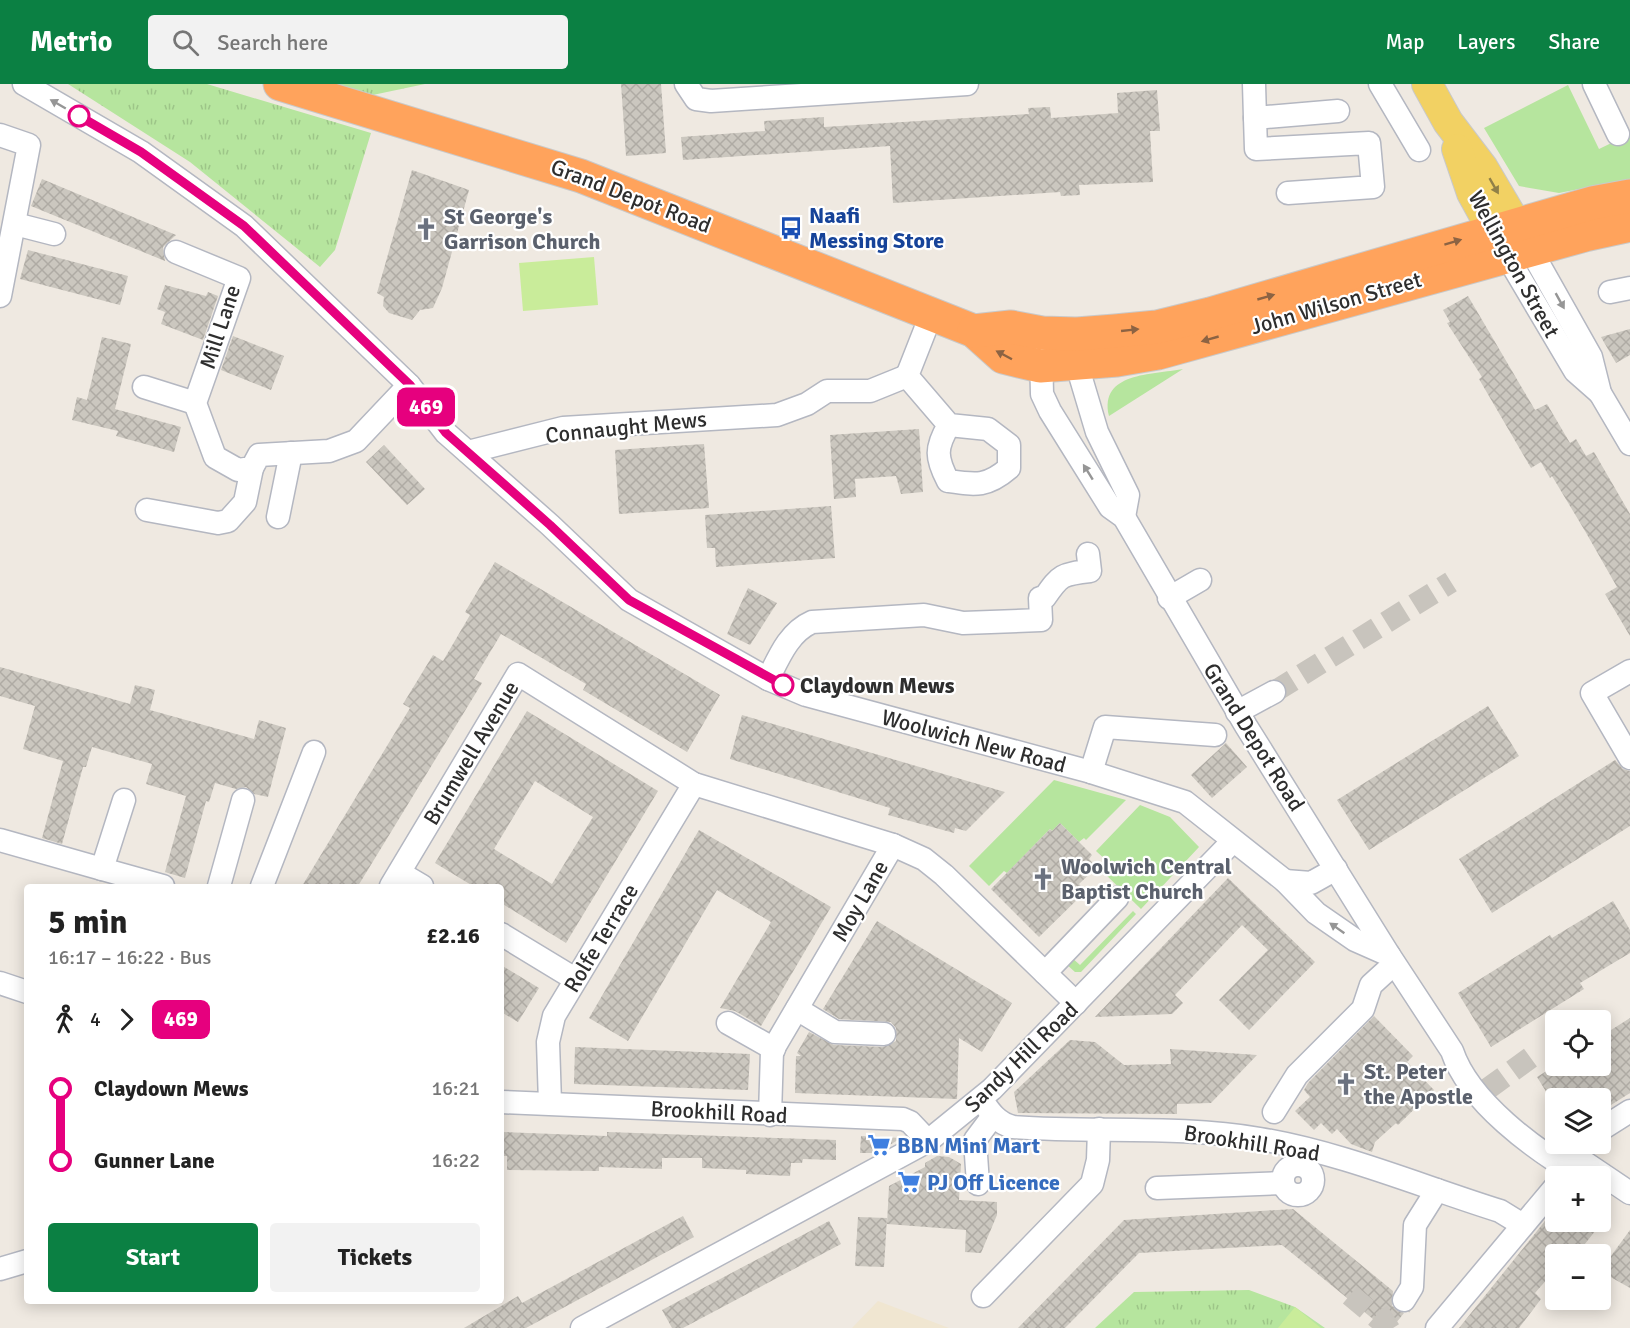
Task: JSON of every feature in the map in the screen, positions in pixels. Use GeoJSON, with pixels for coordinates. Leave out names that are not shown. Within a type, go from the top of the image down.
{"type":"FeatureCollection","features":[{"type":"Feature","properties":{"kind":"highway","name":"Grand Depot Road"},"geometry":{"type":"LineString","coordinates":[[280,84],[553,166],[789,256],[974,331],[1003,357],[1040,366]]}},
{"type":"Feature","properties":{"kind":"highway","name":"John Wilson Street"},"geometry":{"type":"LineString","coordinates":[[1512,241],[1592,203],[1630,196]]}},
{"type":"Feature","properties":{"kind":"highway","name":"John Wilson Street"},"geometry":{"type":"LineString","coordinates":[[1040,366],[1077,349],[1157,327],[1512,241],[1600,231],[1630,225]]}},
{"type":"Feature","properties":{"kind":"highway","name":"Grand Depot Road"},"geometry":{"type":"LineString","coordinates":[[974,331],[1011,327],[1042,333],[1077,349]]}},
{"type":"Feature","properties":{"kind":"main road","name":"Wellington Street"},"geometry":{"type":"LineString","coordinates":[[1427,84],[1448,122],[1472,193],[1512,241]]}},
{"type":"Feature","properties":{"kind":"street","name":"Woolwich New Road"},"geometry":{"type":"LineString","coordinates":[[24,84],[141,152],[244,226],[410,385],[446,433],[629,600],[768,678],[806,695],[1091,772],[1185,802],[1285,881],[1316,913],[1355,940],[1392,959]]}},
{"type":"Feature","properties":{"kind":"street"},"geometry":{"type":"LineString","coordinates":[[686,84],[696,99],[702,101],[803,90],[967,84]]}},
{"type":"Feature","properties":{"kind":"street"},"geometry":{"type":"LineString","coordinates":[[1254,84],[1256,149],[1369,143],[1372,187],[1288,193]]}},
{"type":"Feature","properties":{"kind":"street"},"geometry":{"type":"LineString","coordinates":[[1380,84],[1419,150]]}},
{"type":"Feature","properties":{"kind":"street"},"geometry":{"type":"LineString","coordinates":[[1594,84],[1618,134]]}},
{"type":"Feature","properties":{"kind":"street"},"geometry":{"type":"LineString","coordinates":[[1255,117],[1338,111]]}},
{"type":"Feature","properties":{"kind":"street"},"geometry":{"type":"LineString","coordinates":[[0,135],[29,145],[0,296]]}},
{"type":"Feature","properties":{"kind":"street"},"geometry":{"type":"LineString","coordinates":[[15,224],[54,234]]}},
{"type":"Feature","properties":{"kind":"street","name":"Wellington Street"},"geometry":{"type":"LineString","coordinates":[[1512,241],[1575,371],[1600,393],[1630,444]]}},
{"type":"Feature","properties":{"kind":"street","name":"Mill Lane"},"geometry":{"type":"LineString","coordinates":[[176,252],[239,278],[195,403]]}},
{"type":"Feature","properties":{"kind":"street"},"geometry":{"type":"LineString","coordinates":[[931,315],[907,376],[949,425]]}},
{"type":"Feature","properties":{"kind":"street","name":"Grand Depot Road"},"geometry":{"type":"LineString","coordinates":[[1042,333],[1040,366],[1042,394],[1050,411],[1110,507],[1124,517],[1169,598],[1237,711],[1392,959]]}},
{"type":"Feature","properties":{"kind":"street"},"geometry":{"type":"LineString","coordinates":[[1077,349],[1097,432],[1128,495],[1124,517]]}},
{"type":"Feature","properties":{"kind":"street","name":"Connaught Mews"},"geometry":{"type":"LineString","coordinates":[[468,452],[563,429],[777,415],[807,404],[827,392],[870,391],[907,376]]}},
{"type":"Feature","properties":{"kind":"street"},"geometry":{"type":"LineString","coordinates":[[147,510],[218,523],[228,522],[245,502],[252,468],[259,455],[329,451],[356,441],[410,385]]}},
{"type":"Feature","properties":{"kind":"street"},"geometry":{"type":"LineString","coordinates":[[144,387],[195,403],[216,457],[238,470],[252,468]]}},
{"type":"Feature","properties":{"kind":"street"},"geometry":{"type":"LineString","coordinates":[[278,517],[291,453]]}},
{"type":"Feature","properties":{"kind":"street"},"geometry":{"type":"LineString","coordinates":[[768,678],[786,645],[803,626],[812,622],[924,615],[963,623],[1041,620],[1040,598],[1045,597],[1057,579],[1064,575],[1090,571],[1088,554]]}},
{"type":"Feature","properties":{"kind":"street"},"geometry":{"type":"LineString","coordinates":[[1169,598],[1200,580]]}},
{"type":"Feature","properties":{"kind":"street"},"geometry":{"type":"LineString","coordinates":[[1630,671],[1592,693],[1630,758]]}},
{"type":"Feature","properties":{"kind":"street","name":"Brumwell Avenue"},"geometry":{"type":"LineString","coordinates":[[395,880],[518,674],[694,784]]}},
{"type":"Feature","properties":{"kind":"street"},"geometry":{"type":"LineString","coordinates":[[1237,711],[1274,692]]}},
{"type":"Feature","properties":{"kind":"street"},"geometry":{"type":"LineString","coordinates":[[1091,772],[1106,727],[1215,735]]}},
{"type":"Feature","properties":{"kind":"street"},"geometry":{"type":"LineString","coordinates":[[263,884],[314,752]]}},
{"type":"Feature","properties":{"kind":"street"},"geometry":{"type":"LineString","coordinates":[[694,784],[893,845]]}},
{"type":"Feature","properties":{"kind":"street","name":"Rolfe Terrace"},"geometry":{"type":"LineString","coordinates":[[550,1103],[548,1041],[554,1016],[694,784]]}},
{"type":"Feature","properties":{"kind":"street"},"geometry":{"type":"LineString","coordinates":[[220,884],[243,800]]}},
{"type":"Feature","properties":{"kind":"street"},"geometry":{"type":"LineString","coordinates":[[102,869],[124,801]]}},
{"type":"Feature","properties":{"kind":"street"},"geometry":{"type":"LineString","coordinates":[[0,840],[156,884]]}},
{"type":"Feature","properties":{"kind":"street","name":"Sandy Hill Road"},"geometry":{"type":"LineString","coordinates":[[582,1328],[987,1108],[1076,1003],[1233,841]]}},
{"type":"Feature","properties":{"kind":"street","name":"Moy Lane"},"geometry":{"type":"LineString","coordinates":[[770,1115],[774,1048],[893,845],[924,859],[944,875],[1076,1003]]}},
{"type":"Feature","properties":{"kind":"street"},"geometry":{"type":"LineString","coordinates":[[1285,881],[1311,883],[1336,869]]}},
{"type":"Feature","properties":{"kind":"street"},"geometry":{"type":"LineString","coordinates":[[395,880],[413,884]]}},
{"type":"Feature","properties":{"kind":"street"},"geometry":{"type":"LineString","coordinates":[[1045,973],[1117,898]]}},
{"type":"Feature","properties":{"kind":"street"},"geometry":{"type":"LineString","coordinates":[[504,936],[575,979]]}},
{"type":"Feature","properties":{"kind":"street"},"geometry":{"type":"LineString","coordinates":[[1274,1112],[1297,1075],[1363,1009],[1371,985],[1392,959],[1452,1051],[1461,1054],[1491,1110],[1519,1134],[1569,1166]]}},
{"type":"Feature","properties":{"kind":"street"},"geometry":{"type":"LineString","coordinates":[[0,983],[24,986]]}},
{"type":"Feature","properties":{"kind":"street"},"geometry":{"type":"LineString","coordinates":[[797,1009],[836,1032],[884,1034]]}},
{"type":"Feature","properties":{"kind":"street"},"geometry":{"type":"LineString","coordinates":[[728,1023],[774,1048]]}},
{"type":"Feature","properties":{"kind":"street"},"geometry":{"type":"LineString","coordinates":[[1483,1093],[1545,1135]]}},
{"type":"Feature","properties":{"kind":"street","name":"Brookhill Road"},"geometry":{"type":"LineString","coordinates":[[504,1102],[903,1119],[910,1122],[928,1141]]}},
{"type":"Feature","properties":{"kind":"street"},"geometry":{"type":"LineString","coordinates":[[978,1184],[975,1140],[987,1108]]}},
{"type":"Feature","properties":{"kind":"street","name":"Brookhill Road"},"geometry":{"type":"LineString","coordinates":[[987,1108],[1004,1125],[1013,1127],[1222,1134],[1304,1156],[1359,1162],[1500,1211],[1523,1225]]}},
{"type":"Feature","properties":{"kind":"street"},"geometry":{"type":"LineString","coordinates":[[1611,1123],[1630,1111]]}},
{"type":"Feature","properties":{"kind":"street"},"geometry":{"type":"LineString","coordinates":[[983,1296],[1092,1184],[1098,1160],[1100,1129]]}},
{"type":"Feature","properties":{"kind":"street"},"geometry":{"type":"LineString","coordinates":[[1157,1188],[1282,1183],[1292,1194],[1308,1192],[1312,1187],[1313,1176],[1304,1156]]}},
{"type":"Feature","properties":{"kind":"street"},"geometry":{"type":"LineString","coordinates":[[1611,1185],[1630,1193]]}},
{"type":"Feature","properties":{"kind":"street"},"geometry":{"type":"LineString","coordinates":[[1404,1300],[1412,1287],[1415,1225],[1437,1190]]}},
{"type":"Feature","properties":{"kind":"street"},"geometry":{"type":"LineString","coordinates":[[1611,1194],[1630,1205]]}},
{"type":"Feature","properties":{"kind":"street"},"geometry":{"type":"LineString","coordinates":[[1437,1328],[1545,1199]]}},
{"type":"Feature","properties":{"kind":"street"},"geometry":{"type":"LineString","coordinates":[[0,1269],[24,1263]]}},
{"type":"Feature","properties":{"kind":"shaded area"},"geometry":{"type":"Polygon","coordinates":[[[878,1301],[949,1328],[852,1328],[878,1301]]]}},
{"type":"Feature","properties":{"kind":"green space"},"geometry":{"type":"Polygon","coordinates":[[[68,84],[207,84],[371,133],[335,250],[320,267],[190,162],[68,84]]]}},
{"type":"Feature","properties":{"kind":"green space"},"geometry":{"type":"Polygon","coordinates":[[[327,84],[425,84],[368,96],[327,84]]]}},
{"type":"Feature","properties":{"kind":"green space"},"geometry":{"type":"Polygon","coordinates":[[[1568,85],[1599,149],[1630,134],[1630,179],[1559,193],[1519,186],[1484,128],[1568,85]]]}},
{"type":"Feature","properties":{"kind":"green space"},"geometry":{"type":"Polygon","coordinates":[[[594,257],[598,305],[523,311],[519,263],[594,257]]]}},
{"type":"Feature","properties":{"kind":"green space"},"geometry":{"type":"Polygon","coordinates":[[[1183,369],[1109,416],[1108,402],[1112,391],[1120,383],[1143,375],[1183,369]]]}},
{"type":"Feature","properties":{"kind":"green space"},"geometry":{"type":"Polygon","coordinates":[[[1054,780],[1126,800],[1086,840],[1084,838],[1079,842],[1060,823],[1052,831],[1050,829],[1007,873],[1004,871],[989,886],[969,866],[1054,780]]]}},
{"type":"Feature","properties":{"kind":"green space"},"geometry":{"type":"Polygon","coordinates":[[[1140,805],[1170,817],[1199,847],[1141,909],[1101,870],[1108,862],[1096,851],[1140,805]]]}},
{"type":"Feature","properties":{"kind":"green space"},"geometry":{"type":"Polygon","coordinates":[[[1133,911],[1136,914],[1081,972],[1075,972],[1065,963],[1071,957],[1080,965],[1133,911]]]}},
{"type":"Feature","properties":{"kind":"green space"},"geometry":{"type":"Polygon","coordinates":[[[1249,1290],[1295,1307],[1325,1328],[1095,1328],[1134,1292],[1249,1290]]]}},
{"type":"Feature","properties":{"kind":"green space"},"geometry":{"type":"Polygon","coordinates":[[[1295,1307],[1321,1328],[1278,1328],[1295,1307]]]}},
{"type":"Feature","properties":{"kind":"building"},"geometry":{"type":"Polygon","coordinates":[[[621,84],[661,84],[666,153],[626,156],[621,84]]]}},
{"type":"Feature","properties":{"kind":"building"},"geometry":{"type":"Polygon","coordinates":[[[1157,90],[1160,131],[1150,131],[1153,182],[1079,185],[1080,195],[1061,196],[1060,192],[893,203],[890,146],[683,160],[681,137],[765,131],[764,121],[824,117],[824,127],[1029,114],[1028,108],[1050,107],[1051,118],[1118,113],[1117,93],[1157,90]]]}},
{"type":"Feature","properties":{"kind":"building","name":"St George's Garrison Church"},"geometry":{"type":"Polygon","coordinates":[[[412,170],[469,190],[442,288],[433,308],[420,310],[412,320],[389,313],[383,306],[384,297],[377,293],[412,170]]]}},
{"type":"Feature","properties":{"kind":"building"},"geometry":{"type":"Polygon","coordinates":[[[42,179],[176,235],[163,247],[165,261],[31,206],[42,179]]]}},
{"type":"Feature","properties":{"kind":"building"},"geometry":{"type":"Polygon","coordinates":[[[28,250],[128,276],[120,305],[20,279],[28,250]]]}},
{"type":"Feature","properties":{"kind":"building"},"geometry":{"type":"Polygon","coordinates":[[[165,285],[206,296],[208,292],[218,296],[203,340],[161,324],[165,312],[157,309],[165,285]]]}},
{"type":"Feature","properties":{"kind":"building"},"geometry":{"type":"Polygon","coordinates":[[[1468,296],[1535,410],[1547,404],[1570,443],[1576,439],[1586,456],[1594,452],[1630,514],[1630,636],[1605,594],[1617,587],[1585,531],[1541,462],[1531,468],[1479,379],[1482,377],[1447,323],[1450,322],[1443,310],[1468,296]]]}},
{"type":"Feature","properties":{"kind":"building"},"geometry":{"type":"Polygon","coordinates":[[[1630,329],[1630,355],[1616,363],[1601,337],[1630,329]]]}},
{"type":"Feature","properties":{"kind":"building"},"geometry":{"type":"Polygon","coordinates":[[[233,336],[284,356],[271,390],[221,370],[233,336]]]}},
{"type":"Feature","properties":{"kind":"building"},"geometry":{"type":"Polygon","coordinates":[[[102,337],[131,344],[115,409],[181,427],[174,452],[116,436],[118,431],[72,420],[77,397],[87,400],[102,337]]]}},
{"type":"Feature","properties":{"kind":"building"},"geometry":{"type":"Polygon","coordinates":[[[919,429],[923,492],[901,494],[896,476],[855,479],[856,497],[834,499],[830,435],[919,429]]]}},
{"type":"Feature","properties":{"kind":"building"},"geometry":{"type":"Polygon","coordinates":[[[704,444],[709,508],[619,514],[615,450],[704,444]]]}},
{"type":"Feature","properties":{"kind":"building"},"geometry":{"type":"Polygon","coordinates":[[[384,445],[425,489],[407,505],[366,462],[384,445]]]}},
{"type":"Feature","properties":{"kind":"building"},"geometry":{"type":"Polygon","coordinates":[[[831,506],[835,558],[716,567],[715,548],[707,548],[705,515],[831,506]]]}},
{"type":"Feature","properties":{"kind":"building"},"geometry":{"type":"Polygon","coordinates":[[[495,562],[720,695],[687,752],[583,690],[586,684],[501,634],[474,679],[482,683],[359,884],[303,884],[410,708],[403,704],[433,655],[443,661],[470,615],[465,612],[495,562]]]}},
{"type":"Feature","properties":{"kind":"building"},"geometry":{"type":"Polygon","coordinates":[[[748,588],[777,603],[750,645],[727,634],[748,588]]]}},
{"type":"Feature","properties":{"kind":"building"},"geometry":{"type":"Polygon","coordinates":[[[0,667],[130,704],[135,685],[155,690],[150,710],[254,739],[259,720],[286,728],[268,797],[254,794],[246,787],[236,789],[215,783],[209,802],[206,801],[185,878],[165,872],[186,796],[146,784],[152,764],[92,747],[86,767],[83,767],[62,844],[42,838],[63,761],[23,749],[35,706],[0,696],[0,667]]]}},
{"type":"Feature","properties":{"kind":"building"},"geometry":{"type":"Polygon","coordinates":[[[1488,706],[1519,756],[1369,850],[1337,800],[1488,706]]]}},
{"type":"Feature","properties":{"kind":"building"},"geometry":{"type":"Polygon","coordinates":[[[527,711],[658,791],[566,943],[504,905],[504,884],[470,884],[435,863],[527,711]],[[535,781],[494,849],[552,884],[593,817],[535,781]]]}},
{"type":"Feature","properties":{"kind":"building"},"geometry":{"type":"Polygon","coordinates":[[[742,715],[1005,792],[966,831],[955,828],[954,833],[888,815],[890,808],[730,759],[742,715]]]}},
{"type":"Feature","properties":{"kind":"building"},"geometry":{"type":"Polygon","coordinates":[[[1226,743],[1247,767],[1212,798],[1191,775],[1226,743]]]}},
{"type":"Feature","properties":{"kind":"building"},"geometry":{"type":"Polygon","coordinates":[[[1615,760],[1623,769],[1630,771],[1630,826],[1492,913],[1459,859],[1615,760]]]}},
{"type":"Feature","properties":{"kind":"building","name":"Woolwich Central Baptist Church"},"geometry":{"type":"Polygon","coordinates":[[[1060,823],[1092,855],[1089,859],[1097,867],[1079,884],[1086,891],[1039,937],[991,889],[1050,829],[1052,831],[1060,823]]]}},
{"type":"Feature","properties":{"kind":"building"},"geometry":{"type":"Polygon","coordinates":[[[699,830],[831,907],[761,1026],[735,1011],[720,1008],[771,922],[717,890],[628,1041],[589,1018],[699,830]]]}},
{"type":"Feature","properties":{"kind":"building"},"geometry":{"type":"Polygon","coordinates":[[[1228,878],[1315,962],[1249,1030],[1219,1000],[1268,950],[1242,925],[1175,995],[1183,1003],[1172,1014],[1095,1017],[1228,878]]]}},
{"type":"Feature","properties":{"kind":"building"},"geometry":{"type":"Polygon","coordinates":[[[1613,901],[1630,930],[1630,953],[1580,983],[1584,989],[1550,1010],[1545,1010],[1545,1013],[1491,1047],[1458,993],[1550,935],[1552,938],[1613,901]]]}},
{"type":"Feature","properties":{"kind":"building"},"geometry":{"type":"Polygon","coordinates":[[[877,921],[1012,1003],[982,1052],[959,1038],[957,1099],[795,1093],[796,1056],[801,1056],[797,1053],[809,1032],[834,1045],[883,1047],[896,1041],[896,1028],[891,1022],[839,1019],[823,1009],[877,921]]]}},
{"type":"Feature","properties":{"kind":"building"},"geometry":{"type":"Polygon","coordinates":[[[504,967],[539,988],[518,1022],[504,1014],[504,967]]]}},
{"type":"Feature","properties":{"kind":"building","name":"St. Peter the Apostle"},"geometry":{"type":"Polygon","coordinates":[[[1374,1016],[1413,1056],[1407,1062],[1434,1090],[1398,1125],[1396,1123],[1375,1142],[1372,1152],[1351,1144],[1337,1129],[1332,1134],[1321,1123],[1314,1130],[1295,1111],[1310,1097],[1304,1090],[1308,1083],[1374,1016]]]}},
{"type":"Feature","properties":{"kind":"building"},"geometry":{"type":"Polygon","coordinates":[[[1630,1018],[1630,1093],[1611,1105],[1611,1088],[1545,1088],[1545,1090],[1537,1077],[1545,1072],[1545,1076],[1611,1076],[1611,1030],[1630,1018]]]}},
{"type":"Feature","properties":{"kind":"building"},"geometry":{"type":"Polygon","coordinates":[[[1070,1040],[1095,1042],[1124,1065],[1171,1064],[1170,1049],[1257,1055],[1211,1103],[1177,1104],[1177,1114],[1018,1113],[1014,1092],[1070,1040]]]}},
{"type":"Feature","properties":{"kind":"building"},"geometry":{"type":"Polygon","coordinates":[[[575,1047],[750,1054],[748,1090],[574,1084],[575,1047]]]}},
{"type":"Feature","properties":{"kind":"building"},"geometry":{"type":"Polygon","coordinates":[[[504,1132],[607,1136],[607,1132],[836,1140],[836,1160],[803,1159],[802,1163],[791,1163],[790,1176],[746,1174],[746,1170],[702,1168],[702,1158],[662,1158],[662,1169],[599,1167],[599,1171],[507,1170],[507,1156],[504,1156],[504,1132]]]}},
{"type":"Feature","properties":{"kind":"building"},"geometry":{"type":"Polygon","coordinates":[[[861,1136],[901,1138],[877,1153],[860,1153],[861,1136]]]}},
{"type":"Feature","properties":{"kind":"building"},"geometry":{"type":"Polygon","coordinates":[[[937,1156],[949,1157],[961,1164],[959,1200],[997,1202],[997,1215],[981,1253],[965,1252],[966,1230],[887,1224],[889,1186],[925,1167],[925,1163],[937,1156]]]}},
{"type":"Feature","properties":{"kind":"building"},"geometry":{"type":"Polygon","coordinates":[[[1293,1209],[1393,1291],[1392,1306],[1404,1313],[1392,1328],[1384,1328],[1282,1245],[1139,1253],[1065,1328],[1018,1328],[1124,1220],[1293,1209]]]}},
{"type":"Feature","properties":{"kind":"building"},"geometry":{"type":"Polygon","coordinates":[[[683,1216],[694,1237],[526,1328],[464,1328],[518,1296],[522,1303],[683,1216]]]}},
{"type":"Feature","properties":{"kind":"building"},"geometry":{"type":"Polygon","coordinates":[[[858,1217],[887,1218],[884,1267],[855,1266],[858,1217]]]}},
{"type":"Feature","properties":{"kind":"building"},"geometry":{"type":"Polygon","coordinates":[[[829,1221],[841,1244],[683,1328],[672,1328],[662,1310],[829,1221]]]}},
{"type":"Feature","properties":{"kind":"building"},"geometry":{"type":"Polygon","coordinates":[[[1545,1221],[1545,1232],[1594,1232],[1585,1244],[1545,1244],[1545,1282],[1535,1293],[1541,1299],[1519,1328],[1459,1328],[1545,1221]]]}},
{"type":"Feature","properties":{"kind":"building"},"geometry":{"type":"Polygon","coordinates":[[[1630,1230],[1630,1288],[1611,1277],[1611,1256],[1630,1230]]]}},
{"type":"Feature","properties":{"kind":"tunnel"},"geometry":{"type":"LineString","coordinates":[[1274,692],[1451,582]]}},
{"type":"Feature","properties":{"kind":"tunnel"},"geometry":{"type":"LineString","coordinates":[[1486,1090],[1534,1055]]}},
{"type":"Feature","properties":{"kind":"tunnel"},"geometry":{"type":"LineString","coordinates":[[1350,1295],[1382,1322],[1396,1313],[1404,1300]]}},
{"type":"Feature","properties":{"kind":"bus line","name":"469"},"geometry":{"type":"LineString","coordinates":[[79,116],[141,152],[244,226],[410,385],[446,433],[550,525],[629,600],[783,685]]}},
{"type":"Feature","properties":{"kind":"place","name":"Naafi Messing Store"},"geometry":{"type":"Point","coordinates":[791,228]}},
{"type":"Feature","properties":{"kind":"place","name":"St George's Garrison Church"},"geometry":{"type":"Point","coordinates":[426,229]}},
{"type":"Feature","properties":{"kind":"place","name":"Claydown Mews"},"geometry":{"type":"Point","coordinates":[783,685]}},
{"type":"Feature","properties":{"kind":"place","name":"Woolwich Central Baptist Church"},"geometry":{"type":"Point","coordinates":[1043,879]}},
{"type":"Feature","properties":{"kind":"place","name":"St. Peter the Apostle"},"geometry":{"type":"Point","coordinates":[1346,1084]}},
{"type":"Feature","properties":{"kind":"place","name":"BBN Mini Mart"},"geometry":{"type":"Point","coordinates":[879,1145]}},
{"type":"Feature","properties":{"kind":"place","name":"PJ Off Licence"},"geometry":{"type":"Point","coordinates":[909,1182]}}]}
